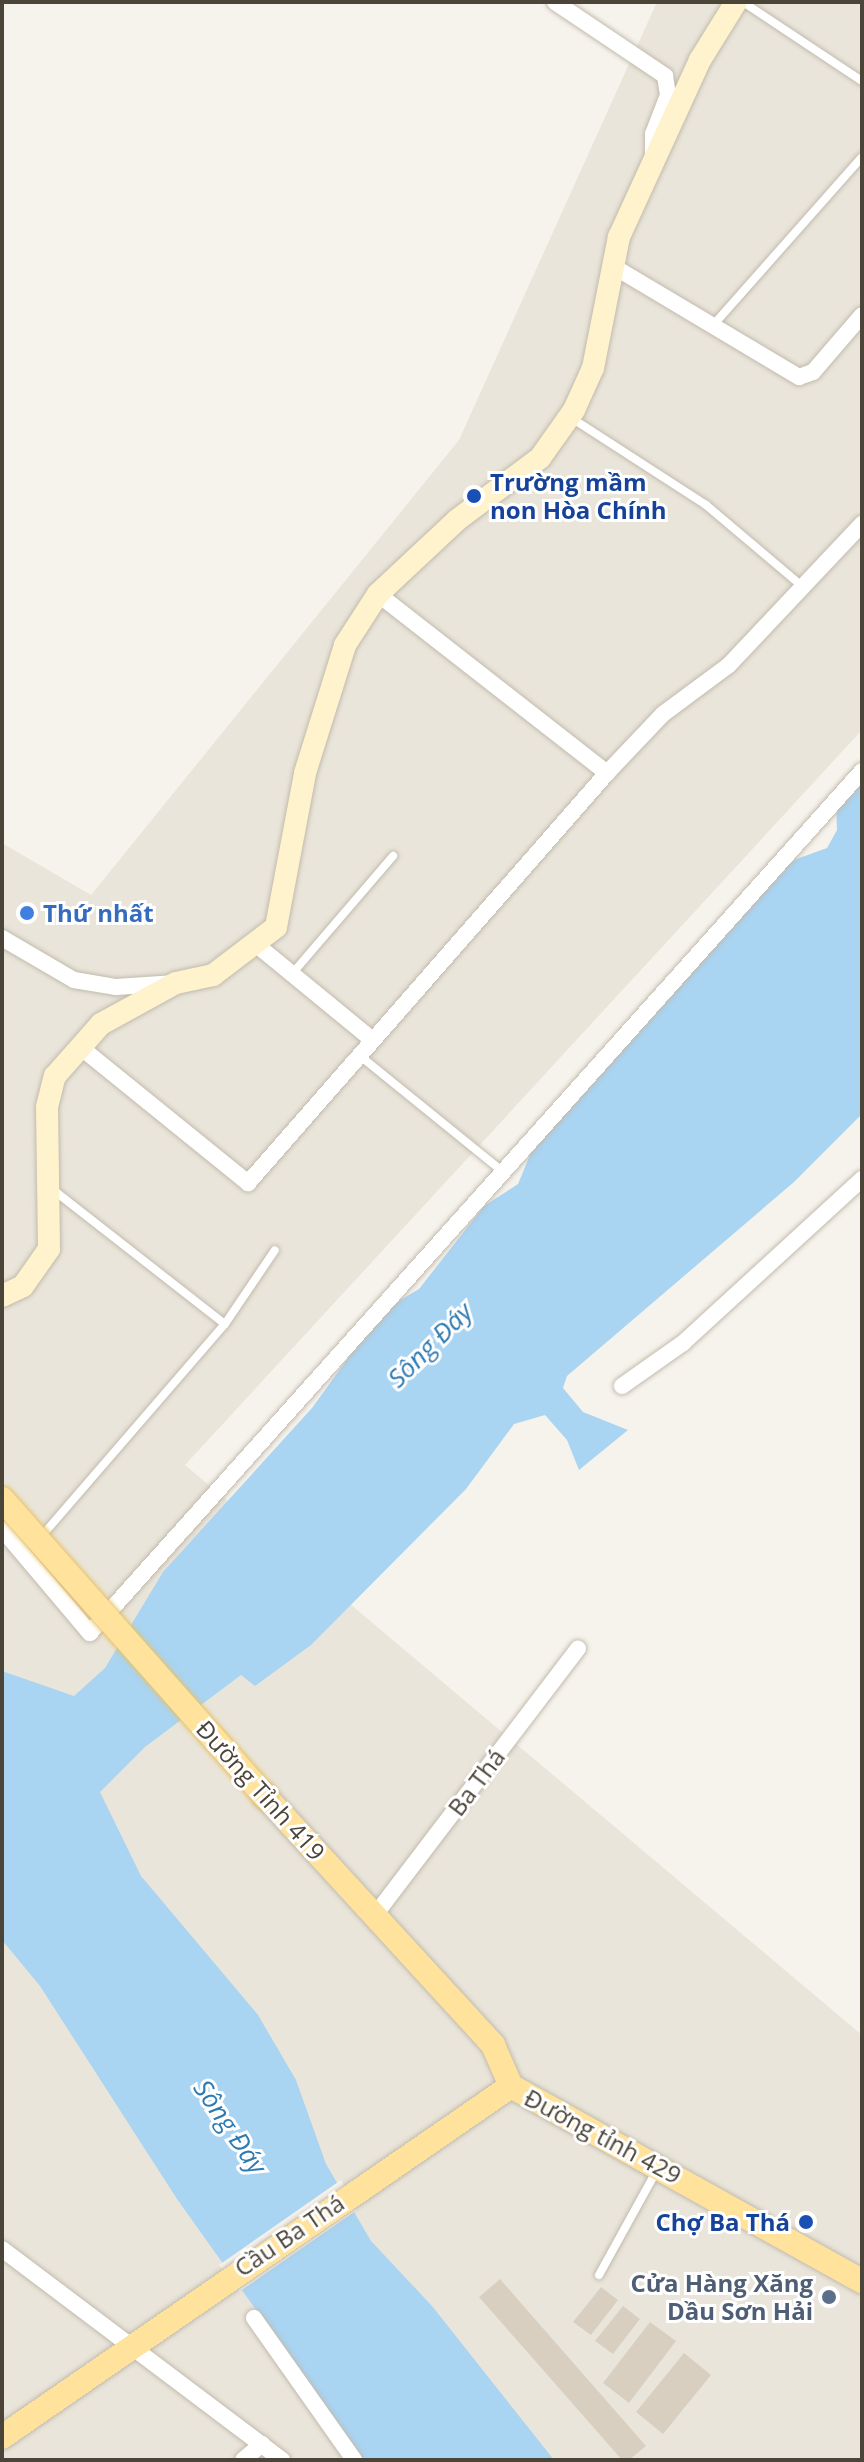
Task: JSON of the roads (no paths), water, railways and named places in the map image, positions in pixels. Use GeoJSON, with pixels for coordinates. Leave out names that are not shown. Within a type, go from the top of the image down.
{"type":"FeatureCollection","features":[{"type":"Feature","properties":{"kind":"main road","name":"Đường Tỉnh 419"},"geometry":{"type":"LineString","coordinates":[[2,1499],[265,1796],[493,2045],[511,2086]]}},
{"type":"Feature","properties":{"kind":"main road","name":"Cầu Ba Thá"},"geometry":{"type":"LineString","coordinates":[[128,2345],[511,2086]]}},
{"type":"Feature","properties":{"kind":"main road","name":"Đường tỉnh 429"},"geometry":{"type":"LineString","coordinates":[[511,2086],[660,2166],[862,2281]]}},
{"type":"Feature","properties":{"kind":"main road"},"geometry":{"type":"LineString","coordinates":[[2,2437],[128,2345]]}},
{"type":"Feature","properties":{"kind":"street"},"geometry":{"type":"LineString","coordinates":[[555,2],[665,76],[668,95],[653,134],[653,160]]}},
{"type":"Feature","properties":{"kind":"street"},"geometry":{"type":"LineString","coordinates":[[2,938],[74,980],[116,987],[176,983],[213,975],[258,946],[276,927],[285,899],[295,820],[327,688],[378,594],[457,520],[540,458],[570,417],[593,368],[611,265],[653,160],[700,60],[736,2]]}},
{"type":"Feature","properties":{"kind":"street"},"geometry":{"type":"LineString","coordinates":[[611,265],[716,322],[804,377],[862,315]]}},
{"type":"Feature","properties":{"kind":"street"},"geometry":{"type":"LineString","coordinates":[[79,1046],[248,1183],[370,1038],[607,773],[663,714],[729,665],[859,533]]}},
{"type":"Feature","properties":{"kind":"street"},"geometry":{"type":"LineString","coordinates":[[378,594],[607,773]]}},
{"type":"Feature","properties":{"kind":"street"},"geometry":{"type":"LineString","coordinates":[[2,1529],[90,1633],[862,771]]}},
{"type":"Feature","properties":{"kind":"street"},"geometry":{"type":"LineString","coordinates":[[258,946],[290,976],[370,1038]]}},
{"type":"Feature","properties":{"kind":"street"},"geometry":{"type":"LineString","coordinates":[[2,1296],[23,1286],[49,1249],[47,1107],[55,1076],[79,1046],[139,1000],[176,983]]}},
{"type":"Feature","properties":{"kind":"street"},"geometry":{"type":"LineString","coordinates":[[622,1386],[683,1343],[862,1179]]}},
{"type":"Feature","properties":{"kind":"street","name":"Ba Thá"},"geometry":{"type":"LineString","coordinates":[[375,1915],[578,1649]]}},
{"type":"Feature","properties":{"kind":"street"},"geometry":{"type":"LineString","coordinates":[[2,2249],[282,2460]]}},
{"type":"Feature","properties":{"kind":"street"},"geometry":{"type":"LineString","coordinates":[[254,2318],[354,2460]]}},
{"type":"Feature","properties":{"kind":"street"},"geometry":{"type":"LineString","coordinates":[[243,2460],[262,2444]]}},
{"type":"Feature","properties":{"kind":"lane"},"geometry":{"type":"LineString","coordinates":[[743,2],[862,81]]}},
{"type":"Feature","properties":{"kind":"lane"},"geometry":{"type":"LineString","coordinates":[[716,322],[862,157]]}},
{"type":"Feature","properties":{"kind":"lane"},"geometry":{"type":"LineString","coordinates":[[570,417],[706,505],[804,587]]}},
{"type":"Feature","properties":{"kind":"lane"},"geometry":{"type":"LineString","coordinates":[[290,976],[393,856]]}},
{"type":"Feature","properties":{"kind":"lane"},"geometry":{"type":"LineString","coordinates":[[357,1053],[502,1171]]}},
{"type":"Feature","properties":{"kind":"lane"},"geometry":{"type":"LineString","coordinates":[[48,1186],[225,1324]]}},
{"type":"Feature","properties":{"kind":"lane"},"geometry":{"type":"LineString","coordinates":[[23,1557],[225,1324],[275,1250]]}},
{"type":"Feature","properties":{"kind":"lane"},"geometry":{"type":"LineString","coordinates":[[599,2275],[660,2166]]}},
{"type":"Feature","properties":{"kind":"water","name":"Sông Đáy"},"geometry":{"type":"Polygon","coordinates":[[[862,766],[862,1114],[794,1182],[567,1376],[563,1388],[583,1412],[628,1430],[579,1470],[567,1440],[545,1415],[514,1424],[466,1489],[311,1645],[255,1686],[241,1675],[145,1747],[100,1792],[141,1876],[258,2015],[296,2080],[326,2164],[371,2241],[432,2306],[554,2460],[363,2460],[177,2199],[40,1986],[2,1940],[2,1671],[74,1696],[105,1668],[163,1572],[312,1408],[382,1311],[419,1289],[484,1206],[518,1184],[532,1150],[791,861],[827,848],[837,830],[836,802],[862,766]]]}},
{"type":"Feature","properties":{"kind":"place","name":"Trường mầm non Hòa Chính"},"geometry":{"type":"Point","coordinates":[474,496]}},
{"type":"Feature","properties":{"kind":"place","name":"Thứ nhất"},"geometry":{"type":"Point","coordinates":[27,913]}},
{"type":"Feature","properties":{"kind":"place","name":"Chợ Ba Thá"},"geometry":{"type":"Point","coordinates":[806,2222]}},
{"type":"Feature","properties":{"kind":"place","name":"Cửa Hàng Xăng Dầu Sơn Hải"},"geometry":{"type":"Point","coordinates":[829,2297]}}]}
